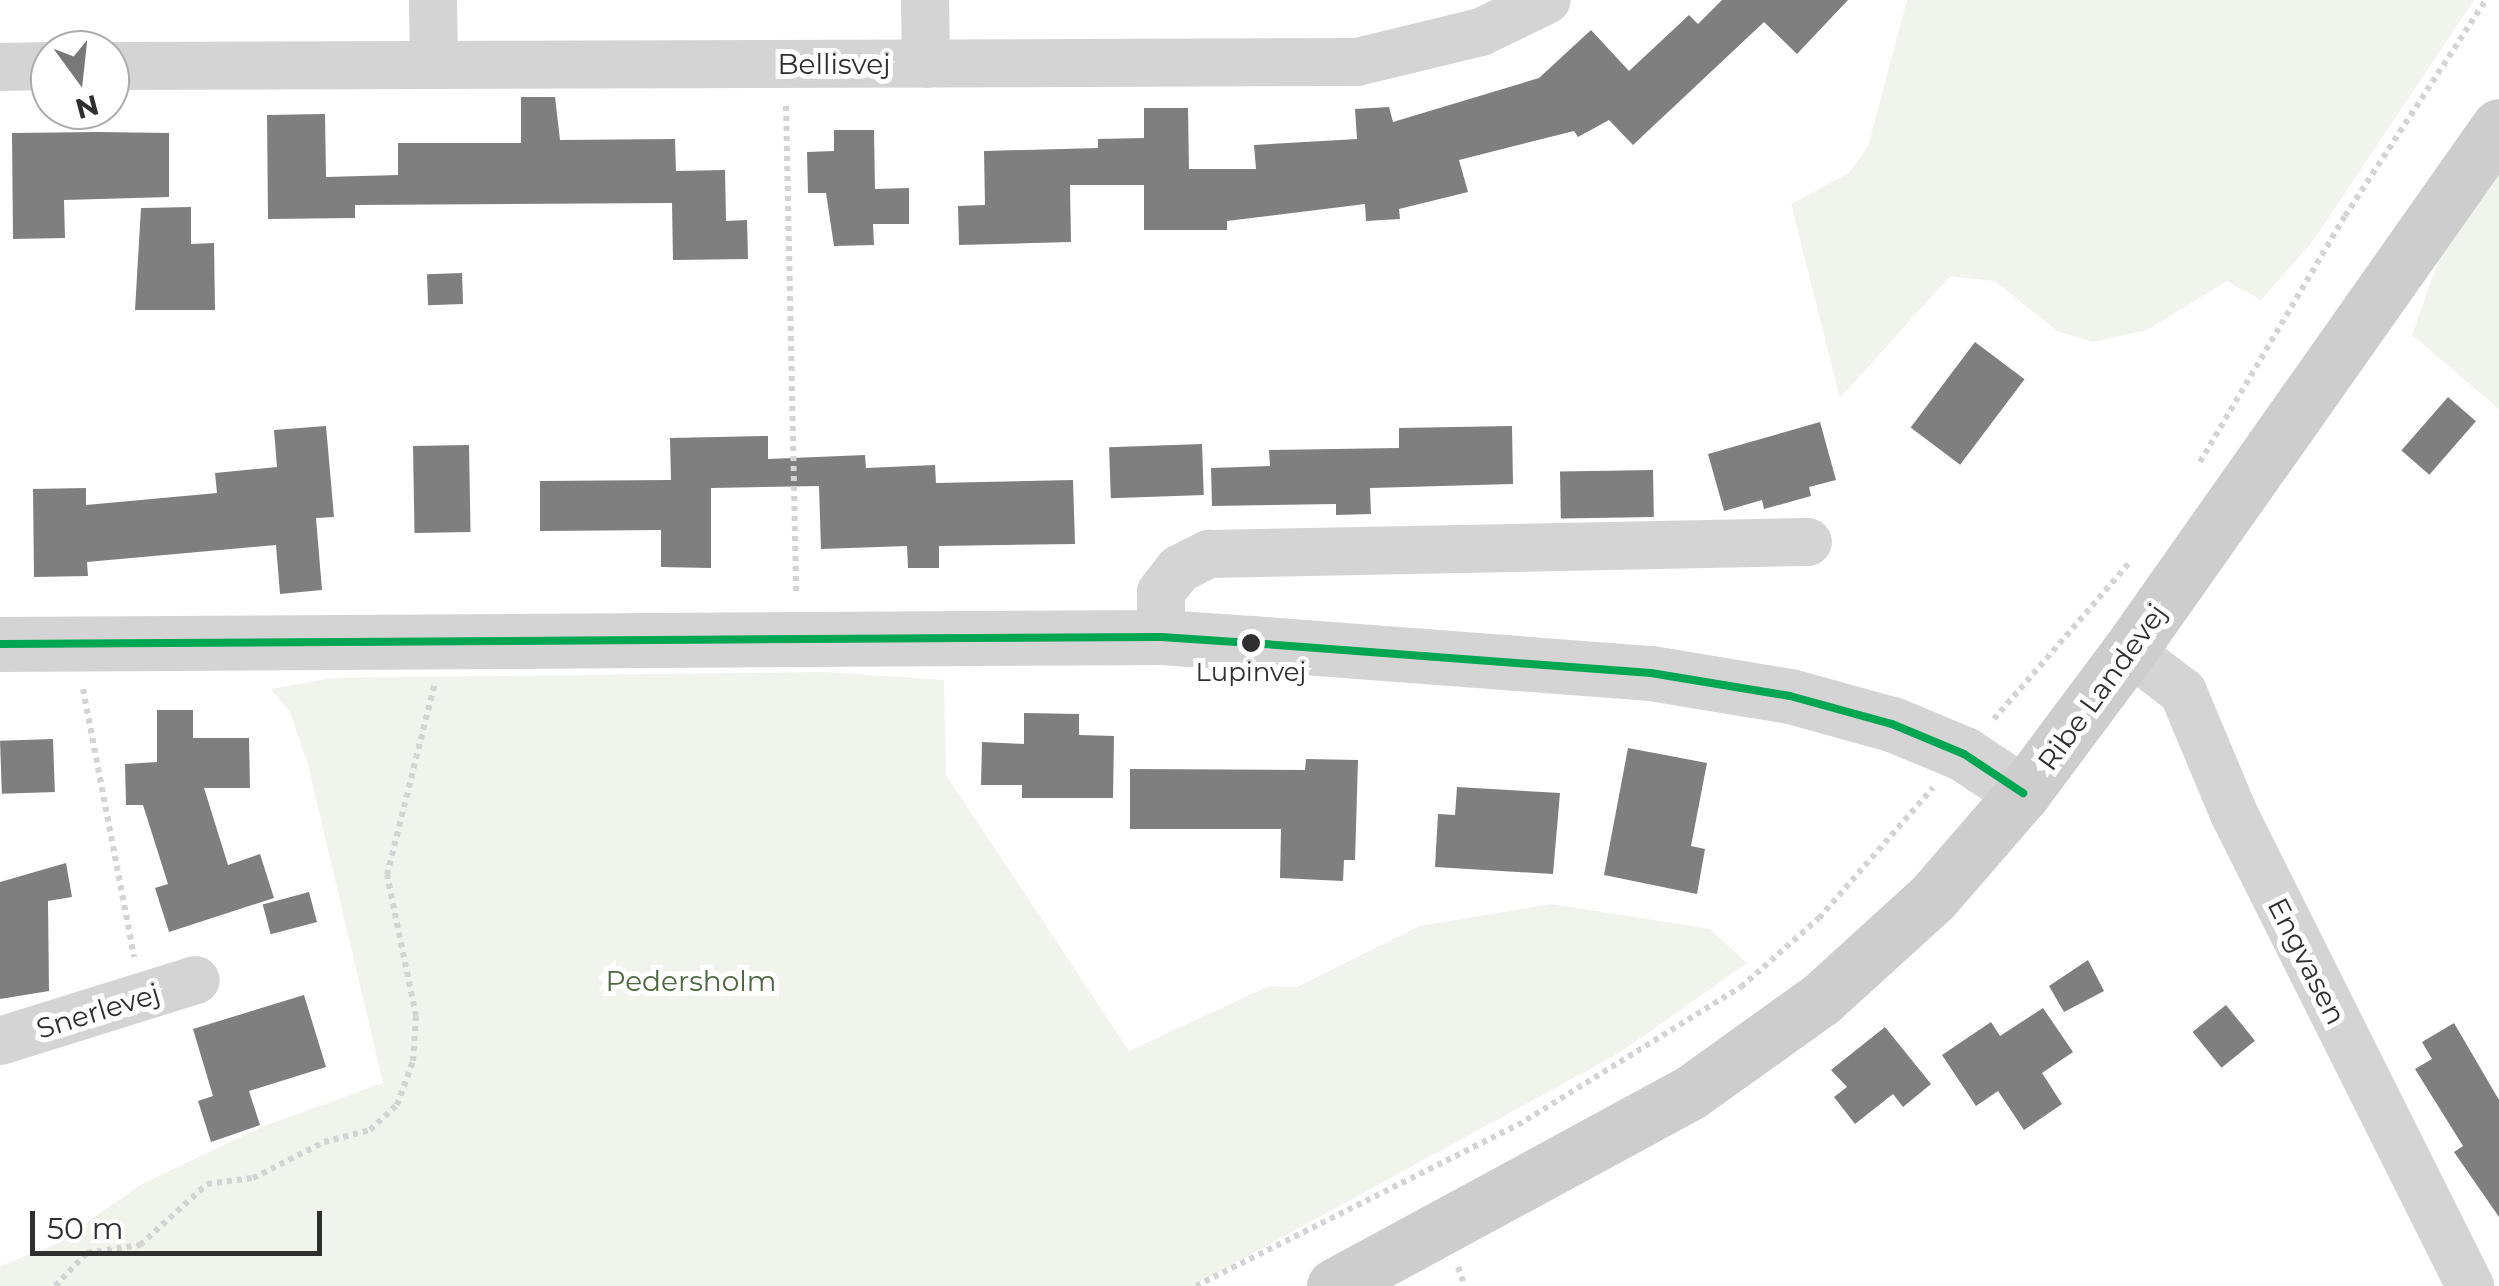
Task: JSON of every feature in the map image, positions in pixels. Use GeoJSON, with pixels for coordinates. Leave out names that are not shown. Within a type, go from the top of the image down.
{"type":"FeatureCollection","features":[{"type":"Feature","properties":{"kind":"main road","name":"Ribe Landevej"},"geometry":{"type":"LineString","coordinates":[[1334,1286],[1692,1092],[1821,999],[1933,896],[2023,793],[2129,652],[2499,126]]}},
{"type":"Feature","properties":{"kind":"street"},"geometry":{"type":"LineString","coordinates":[[434,0],[434,63]]}},
{"type":"Feature","properties":{"kind":"street"},"geometry":{"type":"LineString","coordinates":[[925,0],[926,64]]}},
{"type":"Feature","properties":{"kind":"street","name":"Bellisvej"},"geometry":{"type":"LineString","coordinates":[[130,66],[1357,62],[1480,32],[1547,0]]}},
{"type":"Feature","properties":{"kind":"street"},"geometry":{"type":"LineString","coordinates":[[0,67],[30,66]]}},
{"type":"Feature","properties":{"kind":"street"},"geometry":{"type":"LineString","coordinates":[[1160,636],[1161,592],[1179,569],[1210,554],[1808,542]]}},
{"type":"Feature","properties":{"kind":"street"},"geometry":{"type":"LineString","coordinates":[[0,644],[1160,636],[1651,673],[1790,696],[1892,724],[1964,754],[2023,793]]}},
{"type":"Feature","properties":{"kind":"street","name":"Engvasen"},"geometry":{"type":"LineString","coordinates":[[2129,652],[2184,692],[2234,814],[2470,1286]]}},
{"type":"Feature","properties":{"kind":"street","name":"Snerlevej"},"geometry":{"type":"LineString","coordinates":[[0,1041],[196,980]]}},
{"type":"Feature","properties":{"kind":"path"},"geometry":{"type":"LineString","coordinates":[[2196,469],[2345,216],[2486,0]]}},
{"type":"Feature","properties":{"kind":"path"},"geometry":{"type":"LineString","coordinates":[[785,64],[797,639]]}},
{"type":"Feature","properties":{"kind":"path"},"geometry":{"type":"LineString","coordinates":[[1196,1286],[1518,1125],[1741,986],[1819,918],[2141,549]]}},
{"type":"Feature","properties":{"kind":"path"},"geometry":{"type":"LineString","coordinates":[[55,1286],[87,1253],[140,1245],[207,1184],[254,1178],[324,1142],[370,1130],[396,1105],[413,1060],[416,1016],[387,875],[405,824],[420,726],[451,641]]}},
{"type":"Feature","properties":{"kind":"path"},"geometry":{"type":"LineString","coordinates":[[74,644],[144,997]]}},
{"type":"Feature","properties":{"kind":"green space"},"geometry":{"type":"Polygon","coordinates":[[[1907,0],[2474,0],[2313,241],[2261,300],[2227,281],[2147,330],[2093,342],[2057,331],[1995,281],[1950,276],[1840,398],[1791,204],[1849,173],[1868,146],[1907,0]]]}},
{"type":"Feature","properties":{"kind":"green space"},"geometry":{"type":"Polygon","coordinates":[[[2499,169],[2499,409],[2412,335],[2444,245],[2499,169]]]}},
{"type":"Feature","properties":{"kind":"green space","name":"Pedersholm"},"geometry":{"type":"Polygon","coordinates":[[[825,672],[944,680],[946,775],[1129,1051],[1269,986],[1297,987],[1420,926],[1551,904],[1710,929],[1747,963],[1621,1052],[1193,1286],[0,1286],[0,1266],[54,1245],[142,1184],[264,1126],[383,1083],[308,765],[290,712],[271,689],[331,678],[825,672]]]}},
{"type":"Feature","properties":{"kind":"building"},"geometry":{"type":"Polygon","coordinates":[[[1722,0],[1848,0],[1797,54],[1764,22],[1633,145],[1609,120],[1578,137],[1574,131],[1459,160],[1468,192],[1399,209],[1400,219],[1366,221],[1365,204],[1227,221],[1227,230],[1144,230],[1144,185],[1070,185],[1071,242],[959,245],[958,206],[985,205],[984,151],[1098,148],[1098,139],[1144,138],[1144,108],[1188,108],[1189,169],[1256,169],[1254,145],[1357,139],[1355,109],[1389,107],[1393,122],[1539,78],[1591,30],[1629,71],[1689,15],[1698,24],[1722,0]]]}},
{"type":"Feature","properties":{"kind":"building"},"geometry":{"type":"Polygon","coordinates":[[[521,97],[555,97],[560,140],[675,139],[676,171],[725,170],[726,221],[747,220],[748,259],[673,260],[672,203],[355,205],[355,218],[268,219],[267,115],[325,114],[326,177],[398,175],[398,143],[521,143],[521,97]]]}},
{"type":"Feature","properties":{"kind":"building"},"geometry":{"type":"Polygon","coordinates":[[[834,130],[874,130],[875,189],[909,188],[909,224],[873,224],[874,245],[834,246],[826,193],[808,193],[807,152],[834,151],[834,130]]]}},
{"type":"Feature","properties":{"kind":"building"},"geometry":{"type":"Polygon","coordinates":[[[12,133],[169,133],[169,197],[64,200],[65,238],[13,239],[12,133]]]}},
{"type":"Feature","properties":{"kind":"building"},"geometry":{"type":"Polygon","coordinates":[[[191,207],[191,244],[214,243],[215,310],[135,310],[141,208],[191,207]]]}},
{"type":"Feature","properties":{"kind":"building"},"geometry":{"type":"Polygon","coordinates":[[[462,273],[463,304],[428,305],[427,274],[462,273]]]}},
{"type":"Feature","properties":{"kind":"building"},"geometry":{"type":"Polygon","coordinates":[[[1975,342],[2025,379],[1960,465],[1911,427],[1975,342]]]}},
{"type":"Feature","properties":{"kind":"building"},"geometry":{"type":"Polygon","coordinates":[[[2448,397],[2476,421],[2429,475],[2401,451],[2448,397]]]}},
{"type":"Feature","properties":{"kind":"building"},"geometry":{"type":"Polygon","coordinates":[[[1820,422],[1836,480],[1809,487],[1811,496],[1764,509],[1762,500],[1724,511],[1708,454],[1820,422]]]}},
{"type":"Feature","properties":{"kind":"building"},"geometry":{"type":"Polygon","coordinates":[[[326,426],[334,517],[316,518],[322,590],[280,594],[276,545],[87,562],[88,576],[34,577],[33,489],[86,488],[86,505],[217,493],[215,473],[277,467],[274,430],[326,426]]]}},
{"type":"Feature","properties":{"kind":"building"},"geometry":{"type":"Polygon","coordinates":[[[1512,426],[1513,484],[1370,488],[1371,514],[1336,515],[1336,504],[1212,506],[1211,468],[1270,466],[1269,450],[1399,448],[1399,428],[1512,426]]]}},
{"type":"Feature","properties":{"kind":"building"},"geometry":{"type":"Polygon","coordinates":[[[768,436],[768,459],[865,455],[866,468],[935,465],[936,483],[1073,480],[1075,544],[939,546],[939,568],[908,568],[907,546],[821,549],[819,486],[711,488],[711,568],[661,567],[661,530],[540,531],[540,481],[671,480],[670,438],[768,436]]]}},
{"type":"Feature","properties":{"kind":"building"},"geometry":{"type":"Polygon","coordinates":[[[1202,444],[1204,495],[1111,498],[1109,447],[1202,444]]]}},
{"type":"Feature","properties":{"kind":"building"},"geometry":{"type":"Polygon","coordinates":[[[469,445],[471,532],[415,533],[413,446],[469,445]]]}},
{"type":"Feature","properties":{"kind":"building"},"geometry":{"type":"Polygon","coordinates":[[[1653,470],[1654,517],[1561,519],[1560,472],[1653,470]]]}},
{"type":"Feature","properties":{"kind":"building"},"geometry":{"type":"Polygon","coordinates":[[[157,710],[193,710],[193,738],[249,738],[250,788],[204,788],[228,865],[260,854],[274,898],[169,932],[155,888],[168,884],[143,805],[126,805],[125,764],[157,762],[157,710]]]}},
{"type":"Feature","properties":{"kind":"building"},"geometry":{"type":"Polygon","coordinates":[[[1024,713],[1079,714],[1079,735],[1114,736],[1113,798],[1022,798],[1022,785],[981,785],[982,742],[1024,744],[1024,713]]]}},
{"type":"Feature","properties":{"kind":"building"},"geometry":{"type":"Polygon","coordinates":[[[53,739],[55,792],[2,794],[0,741],[53,739]]]}},
{"type":"Feature","properties":{"kind":"building"},"geometry":{"type":"Polygon","coordinates":[[[1628,748],[1707,763],[1691,846],[1705,849],[1697,894],[1604,875],[1628,748]]]}},
{"type":"Feature","properties":{"kind":"building"},"geometry":{"type":"Polygon","coordinates":[[[1306,759],[1358,760],[1355,860],[1344,860],[1343,881],[1280,878],[1281,829],[1130,829],[1130,769],[1305,770],[1306,759]]]}},
{"type":"Feature","properties":{"kind":"building"},"geometry":{"type":"Polygon","coordinates":[[[1457,787],[1560,793],[1553,874],[1435,867],[1438,814],[1455,815],[1457,787]]]}},
{"type":"Feature","properties":{"kind":"building"},"geometry":{"type":"Polygon","coordinates":[[[66,863],[72,897],[48,901],[49,991],[0,999],[0,882],[66,863]]]}},
{"type":"Feature","properties":{"kind":"building"},"geometry":{"type":"Polygon","coordinates":[[[309,892],[317,922],[271,934],[263,904],[309,892]]]}},
{"type":"Feature","properties":{"kind":"building"},"geometry":{"type":"Polygon","coordinates":[[[2088,960],[2104,991],[2064,1012],[2049,986],[2088,960]]]}},
{"type":"Feature","properties":{"kind":"building"},"geometry":{"type":"Polygon","coordinates":[[[304,995],[326,1067],[249,1091],[260,1125],[211,1142],[198,1101],[213,1096],[193,1029],[304,995]]]}},
{"type":"Feature","properties":{"kind":"building"},"geometry":{"type":"Polygon","coordinates":[[[2226,1005],[2255,1041],[2222,1068],[2193,1032],[2226,1005]]]}},
{"type":"Feature","properties":{"kind":"building"},"geometry":{"type":"Polygon","coordinates":[[[2043,1008],[2073,1052],[2042,1073],[2062,1104],[2024,1130],[1998,1091],[1976,1106],[1942,1055],[1991,1022],[2000,1036],[2043,1008]]]}},
{"type":"Feature","properties":{"kind":"building"},"geometry":{"type":"Polygon","coordinates":[[[2454,1023],[2499,1100],[2499,1217],[2454,1152],[2463,1146],[2415,1069],[2432,1059],[2422,1042],[2454,1023]]]}},
{"type":"Feature","properties":{"kind":"building"},"geometry":{"type":"Polygon","coordinates":[[[1885,1027],[1931,1084],[1903,1107],[1893,1094],[1855,1124],[1834,1097],[1847,1087],[1831,1070],[1885,1027]]]}},
{"type":"Feature","properties":{"kind":"transit line"},"geometry":{"type":"LineString","coordinates":[[0,644],[1161,637],[1251,643],[1651,673],[1790,696],[1892,724],[1964,754],[2023,793]]}},
{"type":"Feature","properties":{"kind":"place","name":"Lupinvej"},"geometry":{"type":"Point","coordinates":[1251,643]}}]}
